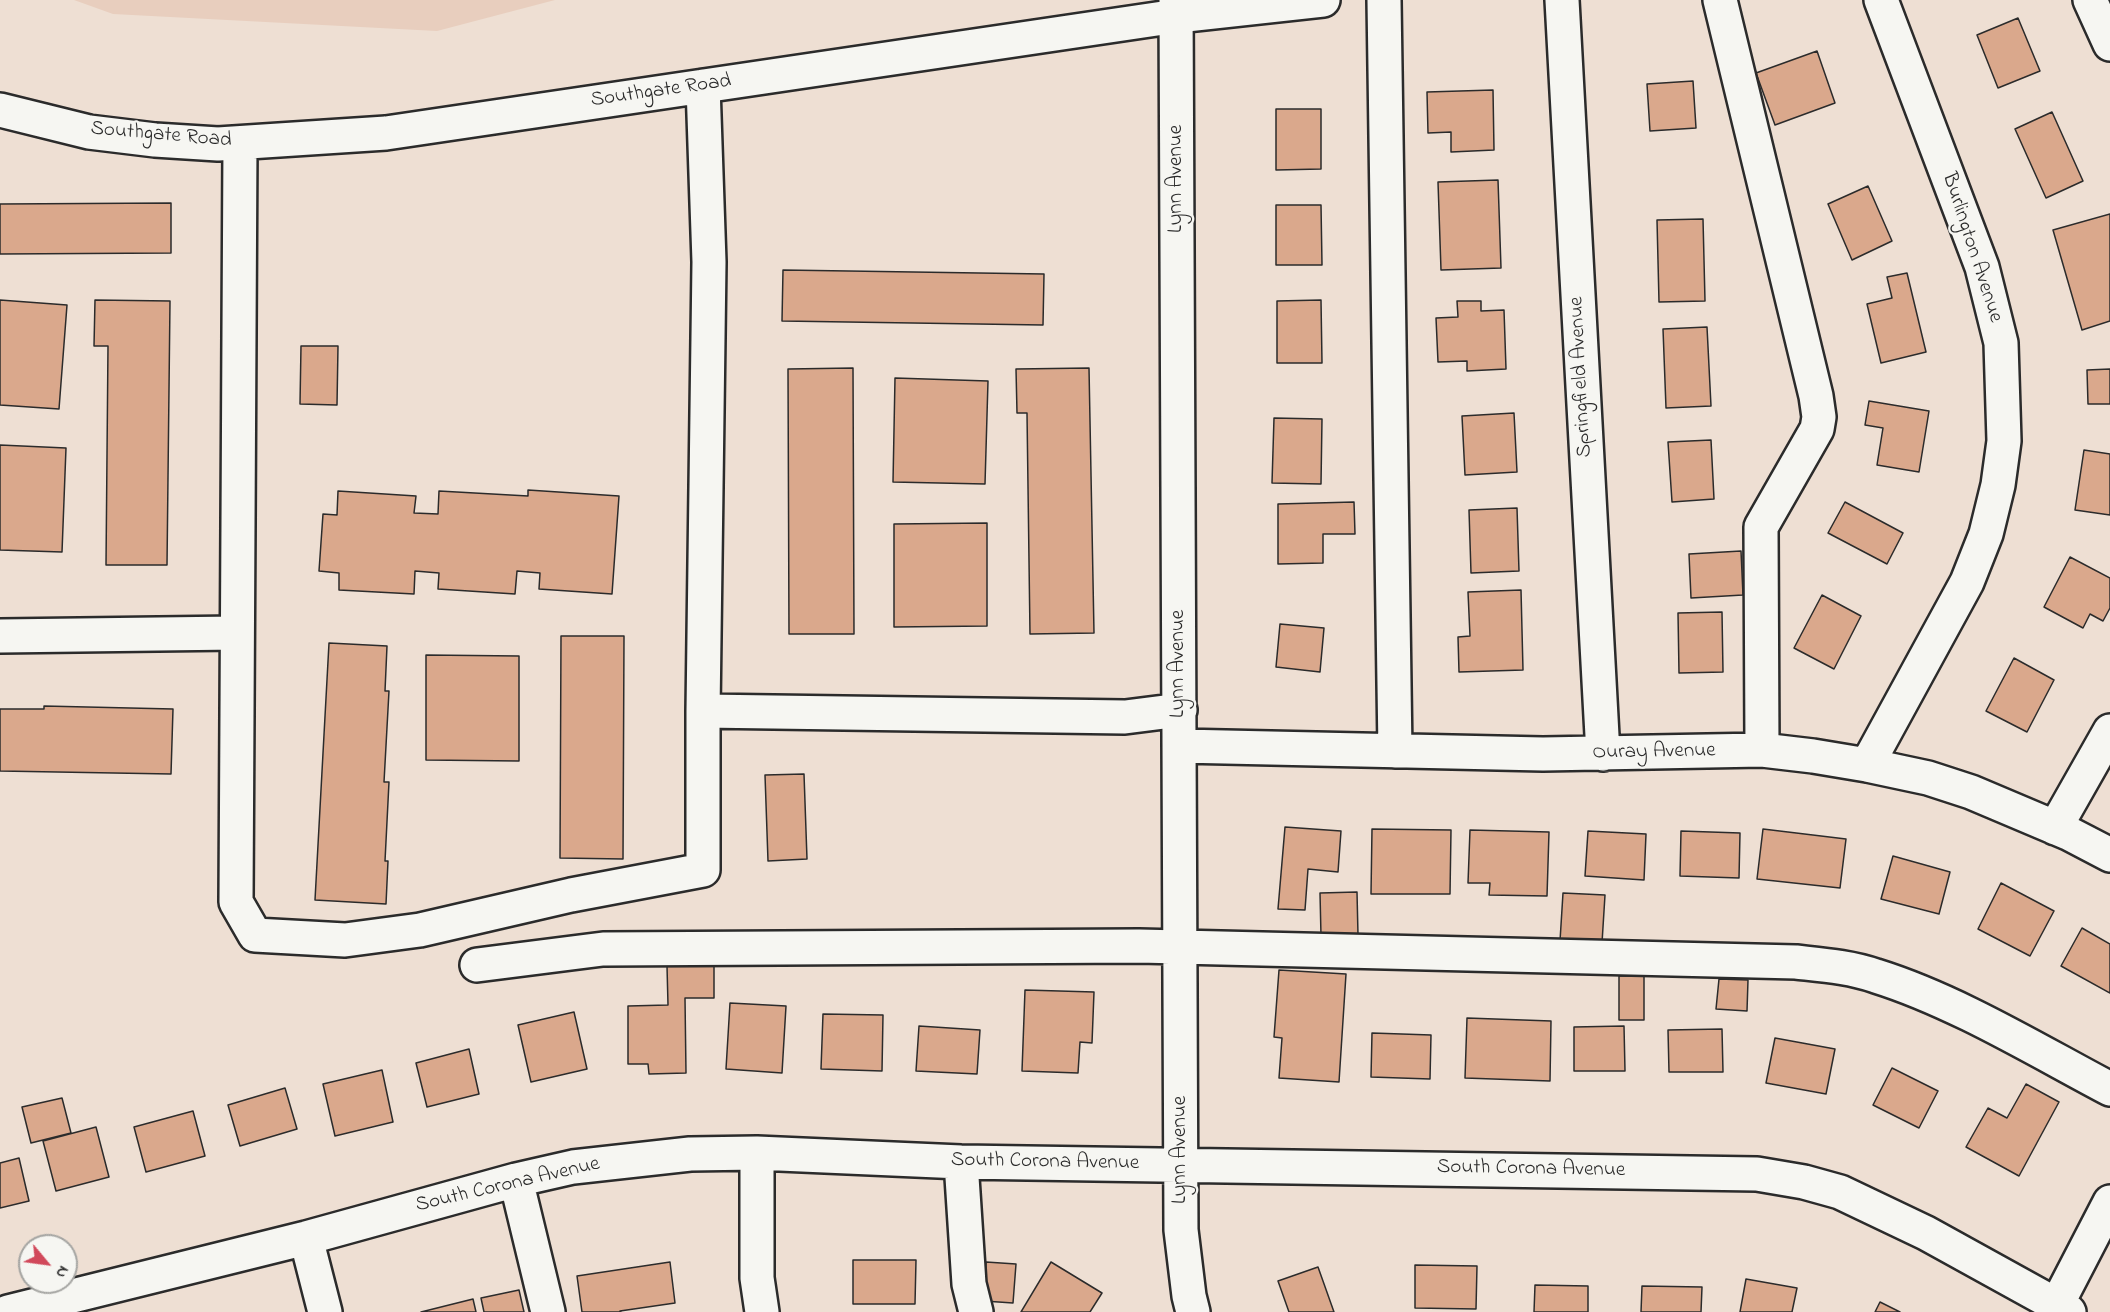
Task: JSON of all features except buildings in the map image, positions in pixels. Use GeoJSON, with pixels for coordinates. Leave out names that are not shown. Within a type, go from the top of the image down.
{"type":"FeatureCollection","features":[{"type":"Feature","properties":{"kind":"street","name":"Southgate Road"},"geometry":{"type":"LineString","coordinates":[[0,110],[89,132],[155,140],[218,144],[386,133],[703,86],[1176,8],[1323,0]]}},
{"type":"Feature","properties":{"kind":"street"},"geometry":{"type":"LineString","coordinates":[[1384,0],[1395,751]]}},
{"type":"Feature","properties":{"kind":"street","name":"Springfield Avenue"},"geometry":{"type":"LineString","coordinates":[[1562,0],[1603,754]]}},
{"type":"Feature","properties":{"kind":"street"},"geometry":{"type":"LineString","coordinates":[[1720,0],[1816,396],[1819,417],[1817,429],[1761,526],[1762,750]]}},
{"type":"Feature","properties":{"kind":"street","name":"Burlington Avenue"},"geometry":{"type":"LineString","coordinates":[[1867,765],[1967,582],[1986,534],[1998,485],[2004,441],[2001,343],[1993,304],[1982,267],[1881,0]]}},
{"type":"Feature","properties":{"kind":"street"},"geometry":{"type":"LineString","coordinates":[[2090,0],[2110,44]]}},
{"type":"Feature","properties":{"kind":"street","name":"Lynn Avenue"},"geometry":{"type":"LineString","coordinates":[[1176,8],[1181,1230],[1192,1312]]}},
{"type":"Feature","properties":{"kind":"street"},"geometry":{"type":"LineString","coordinates":[[240,143],[236,902],[255,935],[345,940],[420,930],[571,895],[703,870],[709,262],[703,86]]}},
{"type":"Feature","properties":{"kind":"street"},"geometry":{"type":"LineString","coordinates":[[0,636],[237,633]]}},
{"type":"Feature","properties":{"kind":"street"},"geometry":{"type":"LineString","coordinates":[[703,711],[1125,717],[1180,710]]}},
{"type":"Feature","properties":{"kind":"street"},"geometry":{"type":"LineString","coordinates":[[2055,828],[2110,731]]}},
{"type":"Feature","properties":{"kind":"street","name":"Ouray Avenue"},"geometry":{"type":"LineString","coordinates":[[1180,746],[1603,754],[1762,750],[1867,765],[1928,778],[1971,792],[2055,828],[2110,855]]}},
{"type":"Feature","properties":{"kind":"street"},"geometry":{"type":"LineString","coordinates":[[477,965],[603,950],[1181,946],[1796,962],[1838,966],[1876,976],[1960,1011],[2110,1089]]}},
{"type":"Feature","properties":{"kind":"street"},"geometry":{"type":"LineString","coordinates":[[757,1153],[757,1278],[762,1312]]}},
{"type":"Feature","properties":{"kind":"street","name":"South Corona Avenue"},"geometry":{"type":"LineString","coordinates":[[8,1312],[306,1238],[516,1180],[573,1167],[690,1154],[757,1153],[961,1162],[1757,1174],[1804,1182],[1840,1192],[1880,1210],[2059,1310]]}},
{"type":"Feature","properties":{"kind":"street"},"geometry":{"type":"LineString","coordinates":[[961,1162],[969,1284],[976,1312]]}},
{"type":"Feature","properties":{"kind":"street"},"geometry":{"type":"LineString","coordinates":[[516,1180],[548,1312]]}},
{"type":"Feature","properties":{"kind":"street"},"geometry":{"type":"LineString","coordinates":[[2059,1310],[2110,1202]]}},
{"type":"Feature","properties":{"kind":"street"},"geometry":{"type":"LineString","coordinates":[[306,1238],[326,1312]]}},
{"type":"Feature","properties":{"kind":"shaded area"},"geometry":{"type":"Polygon","coordinates":[[[74,0],[555,0],[437,31],[113,14],[74,0]]]}}]}
